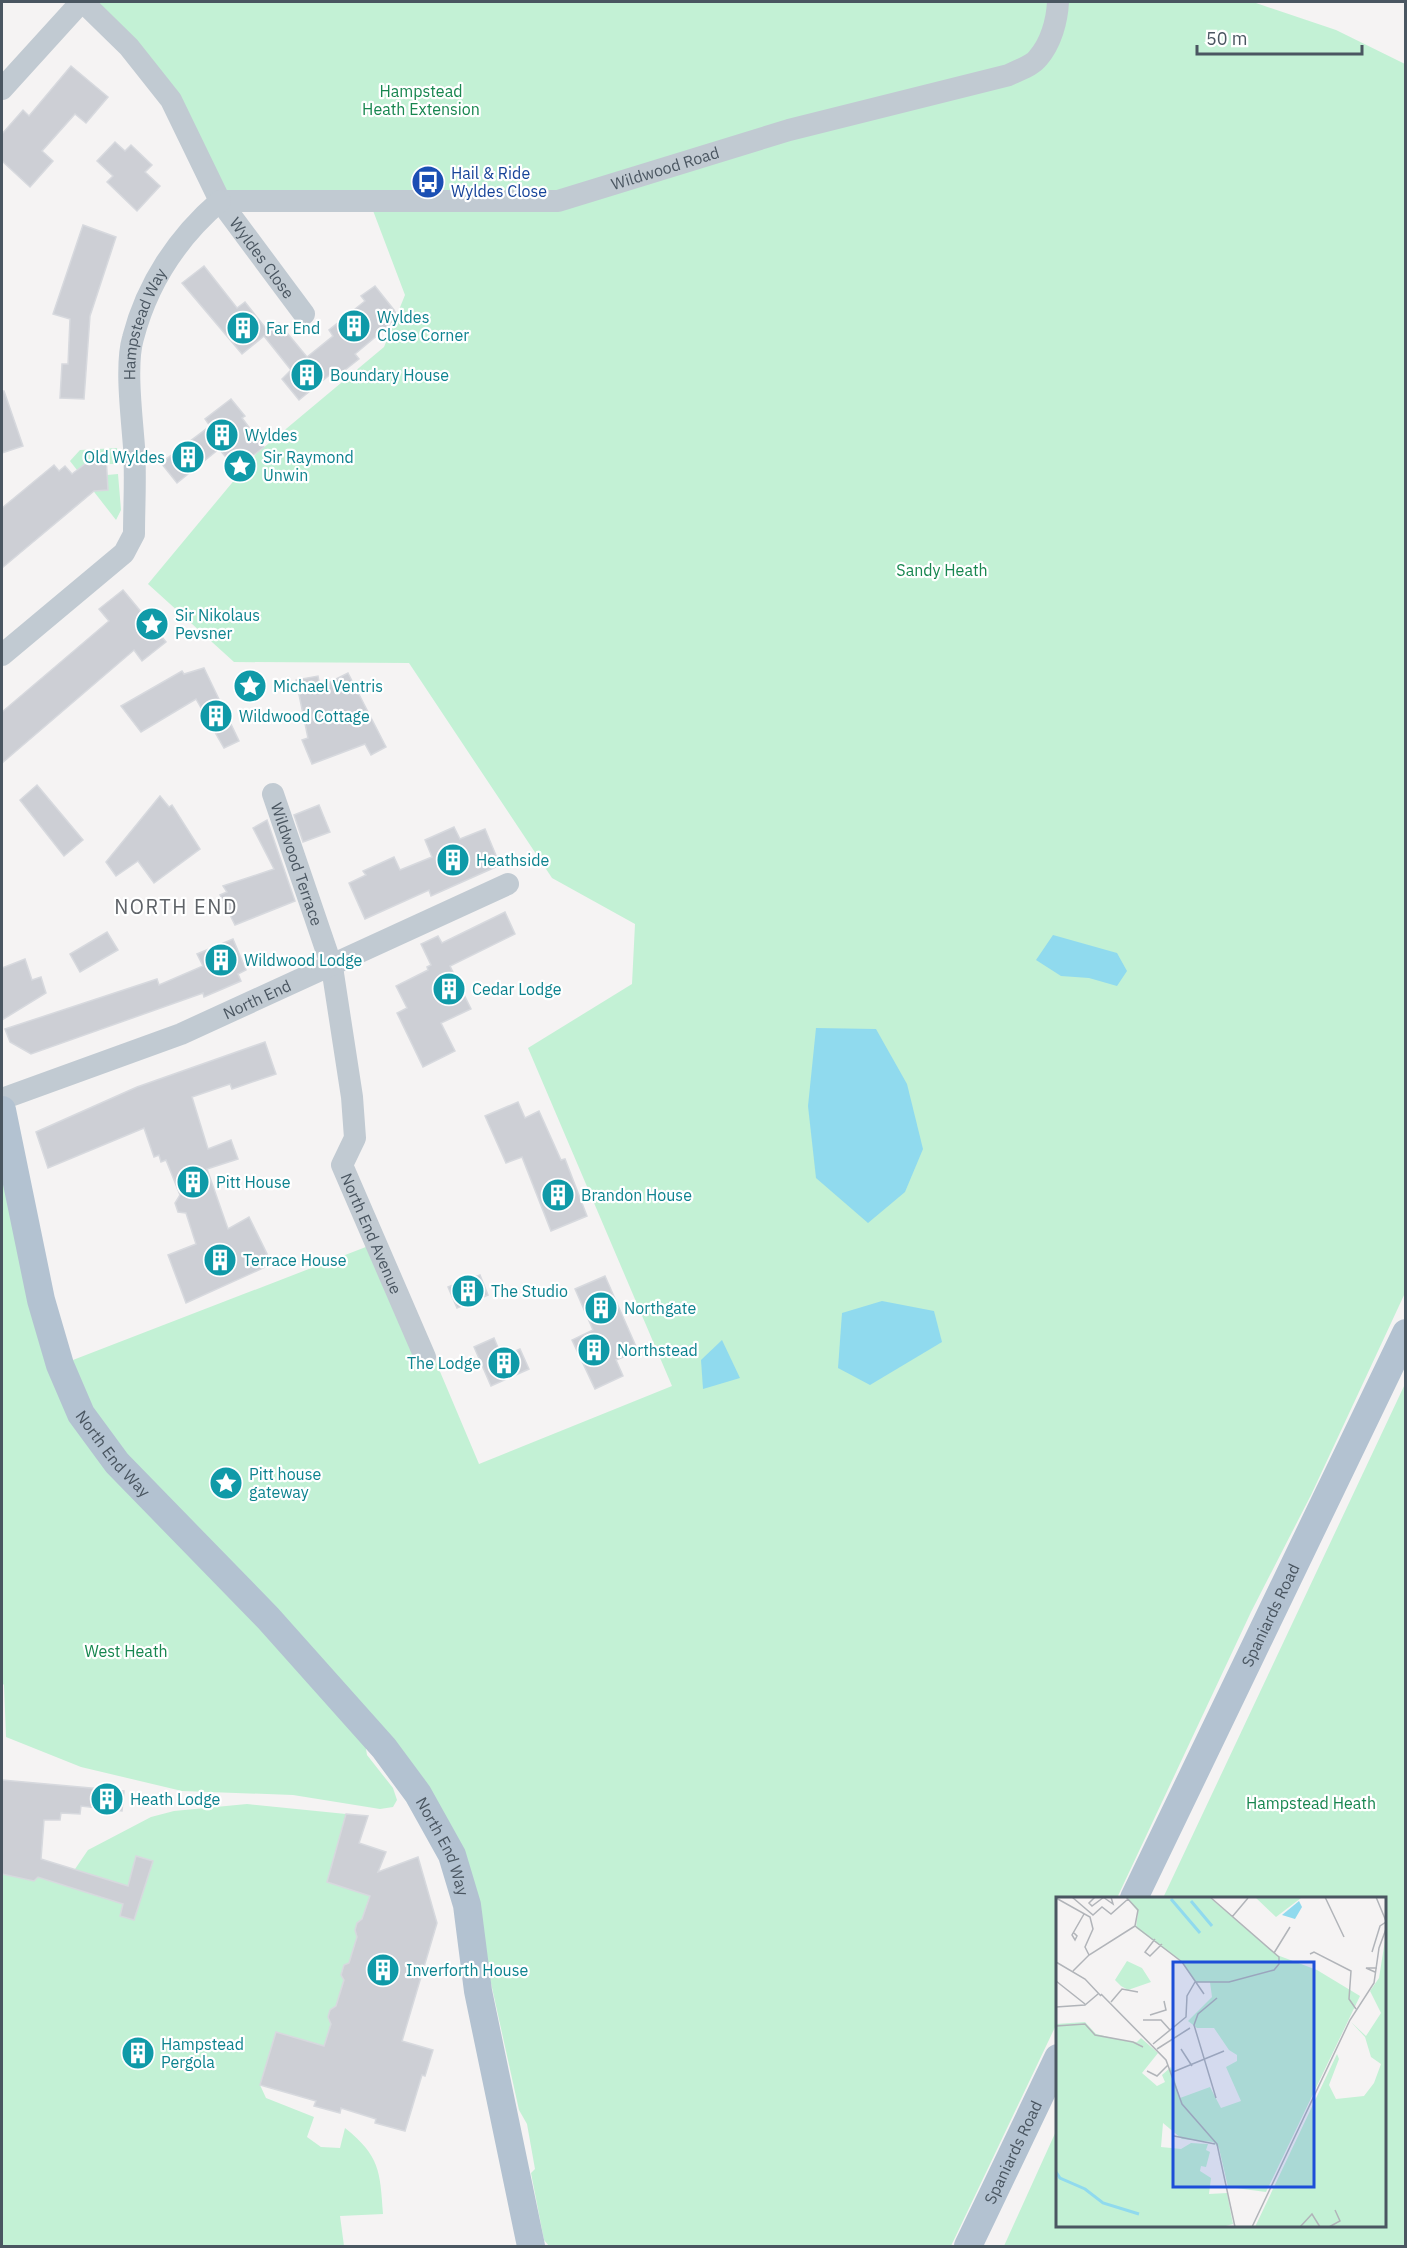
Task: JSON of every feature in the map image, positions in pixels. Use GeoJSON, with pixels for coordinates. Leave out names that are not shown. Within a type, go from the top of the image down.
{"type":"FeatureCollection","features":[{"type":"Feature","properties":{"kind":"main road","name":"North End Way"},"geometry":{"type":"LineString","coordinates":[[2,1110],[41,1300],[60,1365],[81,1414],[117,1463],[268,1618],[361,1723],[433,1840],[478,1991],[531,2247]]}},
{"type":"Feature","properties":{"kind":"main road","name":"Spaniards Road"},"geometry":{"type":"LineString","coordinates":[[1135,1897],[1406,1333]]}},
{"type":"Feature","properties":{"kind":"main road","name":"Spaniards Road"},"geometry":{"type":"LineString","coordinates":[[968,2247],[1056,2062]]}},
{"type":"Feature","properties":{"kind":"street"},"geometry":{"type":"LineString","coordinates":[[2,89],[82,2],[129,47],[171,100],[220,201]]}},
{"type":"Feature","properties":{"kind":"street","name":"Wildwood Road"},"geometry":{"type":"LineString","coordinates":[[220,201],[558,201],[778,133],[1009,75],[1037,60],[1050,38],[1057,16],[1058,2]]}},
{"type":"Feature","properties":{"kind":"street","name":"Wyldes Close"},"geometry":{"type":"LineString","coordinates":[[220,201],[304,314]]}},
{"type":"Feature","properties":{"kind":"street","name":"Hampstead Way"},"geometry":{"type":"LineString","coordinates":[[2,655],[124,553],[130,545],[134,524],[134,449],[130,406],[132,339],[162,266],[195,223],[220,201]]}},
{"type":"Feature","properties":{"kind":"street","name":"Wildwood Terrace"},"geometry":{"type":"LineString","coordinates":[[273,794],[332,967]]}},
{"type":"Feature","properties":{"kind":"street","name":"North End"},"geometry":{"type":"LineString","coordinates":[[2,1099],[181,1034],[332,967],[442,912],[508,884]]}},
{"type":"Feature","properties":{"kind":"street","name":"North End Avenue"},"geometry":{"type":"LineString","coordinates":[[332,967],[352,1097],[355,1138],[342,1164],[425,1357]]}},
{"type":"Feature","properties":{"kind":"green space","name":"Sandy Heath"},"geometry":{"type":"Polygon","coordinates":[[[83,2],[1253,2],[1336,30],[1405,64],[1405,1293],[1311,1495],[1251,1612],[1117,1897],[1056,1897],[1056,2025],[951,2246],[549,2246],[544,2240],[531,2173],[535,2169],[527,2124],[519,2110],[487,1965],[467,1905],[362,1725],[367,1755],[393,1788],[397,1800],[393,1807],[380,1809],[293,1795],[182,1791],[81,1767],[6,1737],[4,1685],[2,1683],[2,1110],[60,1365],[371,1245],[433,1355],[479,1464],[672,1386],[528,1048],[632,984],[635,924],[552,878],[409,663],[234,662],[148,584],[256,454],[384,347],[405,295],[369,200],[220,201],[171,100],[83,2]]]}},
{"type":"Feature","properties":{"kind":"green space"},"geometry":{"type":"Polygon","coordinates":[[[117,448],[118,464],[107,464],[106,456],[97,457],[98,491],[108,490],[107,475],[118,474],[121,510],[116,520],[70,461],[80,450],[117,448]]]}},
{"type":"Feature","properties":{"kind":"green space","name":"Hampstead Heath"},"geometry":{"type":"Polygon","coordinates":[[[1405,1384],[1405,2246],[1004,2246],[1056,2131],[1056,2227],[1386,2227],[1386,1897],[1163,1897],[1405,1384]]]}},
{"type":"Feature","properties":{"kind":"green space"},"geometry":{"type":"Polygon","coordinates":[[[247,1804],[346,1814],[327,1882],[370,1896],[362,1919],[357,1923],[355,1930],[357,1937],[349,1963],[344,1965],[341,1975],[344,1980],[336,2006],[330,2010],[328,2017],[331,2024],[324,2046],[260,2085],[266,2098],[314,2117],[307,2137],[321,2147],[340,2148],[345,2128],[357,2138],[372,2156],[376,2165],[381,2186],[383,2214],[340,2216],[344,2246],[2,2246],[2,1860],[55,1865],[73,1872],[88,1850],[151,1817],[174,1811],[247,1804]]]}},
{"type":"Feature","properties":{"kind":"water"},"geometry":{"type":"Polygon","coordinates":[[[1053,935],[1117,953],[1127,971],[1117,986],[1089,978],[1061,976],[1036,960],[1053,935]]]}},
{"type":"Feature","properties":{"kind":"water"},"geometry":{"type":"Polygon","coordinates":[[[816,1028],[876,1029],[907,1084],[923,1149],[905,1192],[868,1223],[816,1178],[808,1106],[816,1028]]]}},
{"type":"Feature","properties":{"kind":"water"},"geometry":{"type":"Polygon","coordinates":[[[882,1301],[934,1311],[942,1342],[870,1385],[838,1368],[842,1313],[882,1301]]]}},
{"type":"Feature","properties":{"kind":"water"},"geometry":{"type":"Polygon","coordinates":[[[722,1340],[740,1378],[703,1389],[701,1360],[722,1340]]]}},
{"type":"Feature","properties":{"kind":"building"},"geometry":{"type":"Polygon","coordinates":[[[71,66],[108,97],[86,123],[75,114],[42,151],[53,161],[30,187],[2,161],[2,134],[23,110],[29,116],[71,66]]]}},
{"type":"Feature","properties":{"kind":"building"},"geometry":{"type":"Polygon","coordinates":[[[115,142],[125,151],[131,145],[152,165],[145,172],[160,186],[137,211],[107,182],[113,176],[97,161],[115,142]]]}},
{"type":"Feature","properties":{"kind":"building"},"geometry":{"type":"Polygon","coordinates":[[[83,225],[116,237],[90,316],[84,399],[60,398],[62,364],[68,364],[70,319],[53,314],[83,225]]]}},
{"type":"Feature","properties":{"kind":"building"},"geometry":{"type":"Polygon","coordinates":[[[204,266],[237,308],[245,302],[268,331],[279,323],[307,357],[333,336],[329,330],[365,301],[361,296],[375,286],[398,318],[355,354],[359,359],[336,377],[332,373],[299,400],[282,379],[291,370],[264,336],[242,354],[182,283],[204,266]]]}},
{"type":"Feature","properties":{"kind":"building"},"geometry":{"type":"Polygon","coordinates":[[[2,391],[4,391],[23,446],[2,453],[2,391]]]}},
{"type":"Feature","properties":{"kind":"building"},"geometry":{"type":"Polygon","coordinates":[[[231,399],[245,416],[242,418],[264,447],[236,469],[219,449],[177,483],[161,463],[210,426],[205,419],[231,399]]]}},
{"type":"Feature","properties":{"kind":"building"},"geometry":{"type":"Polygon","coordinates":[[[106,456],[108,490],[94,491],[2,568],[2,508],[54,465],[59,471],[65,466],[72,474],[94,457],[106,456]]]}},
{"type":"Feature","properties":{"kind":"building"},"geometry":{"type":"Polygon","coordinates":[[[123,590],[166,642],[142,661],[134,650],[2,763],[2,712],[109,621],[99,609],[123,590]]]}},
{"type":"Feature","properties":{"kind":"building"},"geometry":{"type":"Polygon","coordinates":[[[204,668],[239,741],[224,748],[196,699],[141,732],[121,706],[182,671],[184,674],[204,668]]]}},
{"type":"Feature","properties":{"kind":"building"},"geometry":{"type":"Polygon","coordinates":[[[348,673],[386,747],[371,755],[365,744],[312,764],[302,740],[308,738],[296,680],[318,676],[320,687],[348,673]]]}},
{"type":"Feature","properties":{"kind":"building"},"geometry":{"type":"Polygon","coordinates":[[[37,785],[83,840],[64,856],[20,800],[37,785]]]}},
{"type":"Feature","properties":{"kind":"building"},"geometry":{"type":"Polygon","coordinates":[[[160,796],[169,807],[172,805],[200,849],[154,883],[138,861],[116,876],[106,862],[160,796]]]}},
{"type":"Feature","properties":{"kind":"building"},"geometry":{"type":"Polygon","coordinates":[[[319,805],[330,832],[303,842],[294,815],[319,805]]]}},
{"type":"Feature","properties":{"kind":"building"},"geometry":{"type":"Polygon","coordinates":[[[267,820],[295,901],[235,925],[220,895],[227,892],[223,886],[274,869],[253,828],[267,820]]]}},
{"type":"Feature","properties":{"kind":"building"},"geometry":{"type":"Polygon","coordinates":[[[454,827],[460,839],[485,829],[500,865],[431,896],[429,890],[365,919],[349,883],[366,875],[363,871],[394,857],[400,870],[432,857],[425,840],[454,827]]]}},
{"type":"Feature","properties":{"kind":"building","name":"Cedar Lodge"},"geometry":{"type":"Polygon","coordinates":[[[505,912],[515,934],[450,966],[471,1009],[441,1023],[455,1051],[423,1067],[397,1013],[407,1008],[396,986],[428,970],[427,967],[431,965],[421,944],[438,936],[442,943],[505,912]]]}},
{"type":"Feature","properties":{"kind":"building"},"geometry":{"type":"Polygon","coordinates":[[[107,932],[118,950],[80,972],[70,954],[107,932]]]}},
{"type":"Feature","properties":{"kind":"building"},"geometry":{"type":"Polygon","coordinates":[[[233,939],[246,970],[238,974],[241,981],[204,997],[203,993],[31,1054],[10,1042],[5,1029],[157,979],[159,985],[203,966],[197,954],[233,939]]]}},
{"type":"Feature","properties":{"kind":"building"},"geometry":{"type":"Polygon","coordinates":[[[25,959],[32,980],[41,977],[46,993],[2,1020],[2,968],[25,959]]]}},
{"type":"Feature","properties":{"kind":"building"},"geometry":{"type":"Polygon","coordinates":[[[265,1042],[276,1074],[232,1089],[230,1084],[192,1097],[208,1149],[231,1140],[238,1159],[207,1169],[228,1229],[249,1217],[272,1264],[186,1303],[168,1255],[196,1244],[186,1213],[178,1212],[175,1203],[180,1195],[166,1160],[161,1162],[159,1155],[154,1157],[144,1128],[48,1168],[36,1132],[137,1087],[265,1042]]]}},
{"type":"Feature","properties":{"kind":"building"},"geometry":{"type":"Polygon","coordinates":[[[518,1102],[525,1118],[539,1111],[561,1160],[565,1159],[587,1216],[551,1231],[522,1157],[506,1163],[485,1116],[518,1102]]]}},
{"type":"Feature","properties":{"kind":"building","name":"The Studio"},"geometry":{"type":"Polygon","coordinates":[[[480,1275],[488,1295],[457,1308],[448,1287],[480,1275]]]}},
{"type":"Feature","properties":{"kind":"building"},"geometry":{"type":"Polygon","coordinates":[[[605,1276],[638,1351],[616,1360],[623,1376],[595,1389],[572,1340],[593,1330],[575,1289],[605,1276]]]}},
{"type":"Feature","properties":{"kind":"building","name":"The Lodge"},"geometry":{"type":"Polygon","coordinates":[[[494,1338],[502,1357],[520,1349],[529,1369],[491,1386],[474,1347],[494,1338]]]}},
{"type":"Feature","properties":{"kind":"building"},"geometry":{"type":"Polygon","coordinates":[[[2,1780],[124,1791],[122,1811],[81,1806],[80,1814],[61,1813],[60,1820],[44,1820],[41,1859],[128,1886],[136,1856],[153,1861],[134,1920],[120,1916],[123,1904],[38,1877],[34,1881],[2,1874],[2,1780]]]}},
{"type":"Feature","properties":{"kind":"building","name":"Inverforth House"},"geometry":{"type":"Polygon","coordinates":[[[346,1814],[368,1816],[359,1843],[386,1852],[378,1872],[418,1857],[437,1923],[402,2041],[433,2050],[425,2076],[422,2075],[405,2131],[375,2123],[376,2119],[341,2108],[340,2113],[314,2106],[316,2101],[260,2085],[276,2032],[324,2046],[331,2024],[328,2017],[330,2010],[336,2006],[344,1980],[341,1975],[344,1965],[349,1963],[357,1937],[355,1930],[357,1923],[362,1919],[370,1896],[327,1882],[346,1814]]]}},
{"type":"Feature","properties":{"kind":"place","name":"Hail & Ride Wyldes Close"},"geometry":{"type":"Point","coordinates":[428,182]}},
{"type":"Feature","properties":{"kind":"place","name":"Wyldes Close Corner"},"geometry":{"type":"Point","coordinates":[354,326]}},
{"type":"Feature","properties":{"kind":"place","name":"Far End"},"geometry":{"type":"Point","coordinates":[243,328]}},
{"type":"Feature","properties":{"kind":"place","name":"Boundary House"},"geometry":{"type":"Point","coordinates":[307,375]}},
{"type":"Feature","properties":{"kind":"place","name":"Wyldes"},"geometry":{"type":"Point","coordinates":[222,435]}},
{"type":"Feature","properties":{"kind":"place","name":"Old Wyldes"},"geometry":{"type":"Point","coordinates":[188,457]}},
{"type":"Feature","properties":{"kind":"place","name":"Sir Raymond Unwin"},"geometry":{"type":"Point","coordinates":[240,466]}},
{"type":"Feature","properties":{"kind":"place","name":"Sir Nikolaus Pevsner"},"geometry":{"type":"Point","coordinates":[152,624]}},
{"type":"Feature","properties":{"kind":"place","name":"Michael Ventris"},"geometry":{"type":"Point","coordinates":[250,686]}},
{"type":"Feature","properties":{"kind":"place","name":"Wildwood Cottage"},"geometry":{"type":"Point","coordinates":[216,716]}},
{"type":"Feature","properties":{"kind":"place","name":"Heathside"},"geometry":{"type":"Point","coordinates":[453,860]}},
{"type":"Feature","properties":{"kind":"place","name":"Wildwood Lodge"},"geometry":{"type":"Point","coordinates":[221,960]}},
{"type":"Feature","properties":{"kind":"place","name":"Cedar Lodge"},"geometry":{"type":"Point","coordinates":[449,989]}},
{"type":"Feature","properties":{"kind":"place","name":"Pitt House"},"geometry":{"type":"Point","coordinates":[193,1182]}},
{"type":"Feature","properties":{"kind":"place","name":"Brandon House"},"geometry":{"type":"Point","coordinates":[558,1195]}},
{"type":"Feature","properties":{"kind":"place","name":"Terrace House"},"geometry":{"type":"Point","coordinates":[220,1260]}},
{"type":"Feature","properties":{"kind":"place","name":"The Studio"},"geometry":{"type":"Point","coordinates":[468,1291]}},
{"type":"Feature","properties":{"kind":"place","name":"Northgate"},"geometry":{"type":"Point","coordinates":[601,1308]}},
{"type":"Feature","properties":{"kind":"place","name":"Northstead"},"geometry":{"type":"Point","coordinates":[594,1350]}},
{"type":"Feature","properties":{"kind":"place","name":"The Lodge"},"geometry":{"type":"Point","coordinates":[504,1363]}},
{"type":"Feature","properties":{"kind":"place","name":"Pitt house gateway"},"geometry":{"type":"Point","coordinates":[226,1483]}},
{"type":"Feature","properties":{"kind":"place","name":"Heath Lodge"},"geometry":{"type":"Point","coordinates":[107,1799]}},
{"type":"Feature","properties":{"kind":"place","name":"Inverforth House"},"geometry":{"type":"Point","coordinates":[383,1970]}},
{"type":"Feature","properties":{"kind":"place","name":"Hampstead Pergola"},"geometry":{"type":"Point","coordinates":[138,2053]}},
{"type":"Feature","properties":{"kind":"district","name":"NORTH END"},"geometry":{"type":"Point","coordinates":[176,906]}},
{"type":"Feature","properties":{"kind":"park label","name":"Hampstead Heath Extension"},"geometry":{"type":"Point","coordinates":[421,100]}},
{"type":"Feature","properties":{"kind":"park label","name":"West Heath"},"geometry":{"type":"Point","coordinates":[126,1651]}}]}
